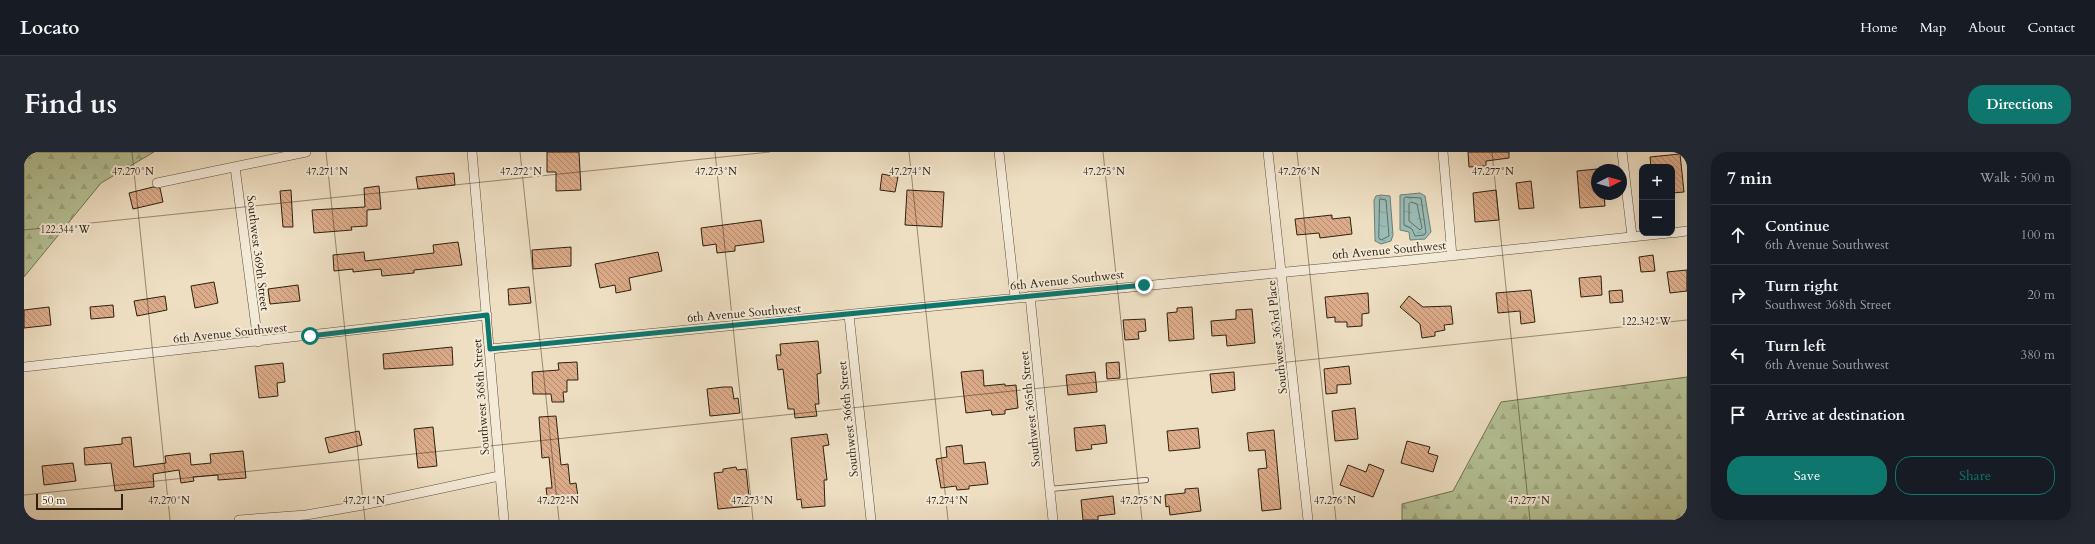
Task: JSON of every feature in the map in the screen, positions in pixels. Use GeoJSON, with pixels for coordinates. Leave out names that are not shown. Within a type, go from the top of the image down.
{"type":"FeatureCollection","features":[{"type":"Feature","properties":{"kind":"street"},"geometry":{"type":"LineString","coordinates":[[157,183],[306,152]]}},
{"type":"Feature","properties":{"kind":"street","name":"Southwest 368th Street"},"geometry":{"type":"LineString","coordinates":[[472,152],[504,520]]}},
{"type":"Feature","properties":{"kind":"street"},"geometry":{"type":"LineString","coordinates":[[1000,152],[1015,297]]}},
{"type":"Feature","properties":{"kind":"street","name":"Southwest 363rd Place"},"geometry":{"type":"LineString","coordinates":[[1268,152],[1308,520]]}},
{"type":"Feature","properties":{"kind":"street"},"geometry":{"type":"LineString","coordinates":[[1443,152],[1452,256]]}},
{"type":"Feature","properties":{"kind":"street"},"geometry":{"type":"LineString","coordinates":[[1622,152],[1632,236]]}},
{"type":"Feature","properties":{"kind":"street","name":"Southwest 369th Street"},"geometry":{"type":"LineString","coordinates":[[235,167],[258,342]]}},
{"type":"Feature","properties":{"kind":"street","name":"6th Avenue Southwest"},"geometry":{"type":"LineString","coordinates":[[1675,232],[1687,231]]}},
{"type":"Feature","properties":{"kind":"street","name":"6th Avenue Southwest"},"geometry":{"type":"LineString","coordinates":[[490,349],[849,315],[1015,297],[1452,256],[1639,235]]}},
{"type":"Feature","properties":{"kind":"street","name":"Southwest 365th Street"},"geometry":{"type":"LineString","coordinates":[[1030,296],[1053,520]]}},
{"type":"Feature","properties":{"kind":"street","name":"6th Avenue Southwest"},"geometry":{"type":"LineString","coordinates":[[24,367],[258,342],[487,315]]}},
{"type":"Feature","properties":{"kind":"street","name":"Southwest 366th Street"},"geometry":{"type":"LineString","coordinates":[[849,315],[871,520]]}},
{"type":"Feature","properties":{"kind":"street"},"geometry":{"type":"LineString","coordinates":[[239,520],[306,515],[363,505],[499,476]]}},
{"type":"Feature","properties":{"kind":"lane"},"geometry":{"type":"LineString","coordinates":[[1050,489],[1146,480]]}},
{"type":"Feature","properties":{"kind":"green space"},"geometry":{"type":"Polygon","coordinates":[[[24,152],[154,152],[101,183],[24,277],[24,152]]]}},
{"type":"Feature","properties":{"kind":"green space"},"geometry":{"type":"Polygon","coordinates":[[[1687,377],[1687,520],[1402,520],[1402,504],[1453,491],[1501,402],[1687,377]]]}},
{"type":"Feature","properties":{"kind":"water"},"geometry":{"type":"Polygon","coordinates":[[[1420,193],[1425,196],[1431,232],[1425,239],[1410,240],[1409,232],[1400,230],[1400,195],[1420,193]]]}},
{"type":"Feature","properties":{"kind":"water"},"geometry":{"type":"Polygon","coordinates":[[[1376,196],[1390,196],[1393,235],[1391,241],[1381,244],[1375,241],[1374,200],[1376,196]]]}},
{"type":"Feature","properties":{"kind":"building"},"geometry":{"type":"Polygon","coordinates":[[[547,152],[579,152],[581,190],[556,191],[556,172],[547,172],[547,152]]]}},
{"type":"Feature","properties":{"kind":"building"},"geometry":{"type":"Polygon","coordinates":[[[1468,152],[1509,152],[1509,158],[1486,161],[1486,166],[1469,167],[1468,152]]]}},
{"type":"Feature","properties":{"kind":"building"},"geometry":{"type":"Polygon","coordinates":[[[1680,154],[1684,192],[1675,193],[1675,164],[1651,164],[1650,157],[1680,154]]]}},
{"type":"Feature","properties":{"kind":"building"},"geometry":{"type":"Polygon","coordinates":[[[1591,170],[1591,200],[1604,200],[1605,206],[1580,208],[1577,171],[1591,170]]]}},
{"type":"Feature","properties":{"kind":"building"},"geometry":{"type":"Polygon","coordinates":[[[454,173],[455,185],[418,189],[416,177],[454,173]]]}},
{"type":"Feature","properties":{"kind":"building"},"geometry":{"type":"Polygon","coordinates":[[[882,174],[898,177],[895,192],[880,190],[882,174]]]}},
{"type":"Feature","properties":{"kind":"building"},"geometry":{"type":"Polygon","coordinates":[[[1531,181],[1534,208],[1519,209],[1516,183],[1531,181]]]}},
{"type":"Feature","properties":{"kind":"building"},"geometry":{"type":"Polygon","coordinates":[[[379,186],[381,209],[367,210],[367,226],[351,227],[352,230],[314,233],[312,210],[365,207],[364,188],[379,186]]]}},
{"type":"Feature","properties":{"kind":"building"},"geometry":{"type":"Polygon","coordinates":[[[153,187],[160,188],[163,202],[133,209],[129,193],[153,187]]]}},
{"type":"Feature","properties":{"kind":"building"},"geometry":{"type":"Polygon","coordinates":[[[291,190],[293,227],[283,227],[280,191],[291,190]]]}},
{"type":"Feature","properties":{"kind":"building"},"geometry":{"type":"Polygon","coordinates":[[[907,190],[944,192],[942,227],[905,225],[907,190]]]}},
{"type":"Feature","properties":{"kind":"building"},"geometry":{"type":"Polygon","coordinates":[[[1496,190],[1499,220],[1475,222],[1473,193],[1496,190]]]}},
{"type":"Feature","properties":{"kind":"building"},"geometry":{"type":"Polygon","coordinates":[[[1332,215],[1332,219],[1350,217],[1352,234],[1320,238],[1319,233],[1297,235],[1295,219],[1332,215]]]}},
{"type":"Feature","properties":{"kind":"building"},"geometry":{"type":"Polygon","coordinates":[[[761,220],[764,242],[735,246],[735,251],[717,253],[716,244],[703,246],[701,228],[761,220]]]}},
{"type":"Feature","properties":{"kind":"building"},"geometry":{"type":"Polygon","coordinates":[[[458,242],[462,265],[414,270],[414,273],[382,276],[381,269],[353,272],[353,269],[334,271],[333,255],[364,252],[365,261],[434,253],[433,245],[458,242]]]}},
{"type":"Feature","properties":{"kind":"building"},"geometry":{"type":"Polygon","coordinates":[[[571,247],[571,266],[533,269],[532,250],[571,247]]]}},
{"type":"Feature","properties":{"kind":"building"},"geometry":{"type":"Polygon","coordinates":[[[658,252],[662,271],[629,278],[631,290],[616,293],[615,285],[600,288],[595,264],[658,252]]]}},
{"type":"Feature","properties":{"kind":"building"},"geometry":{"type":"Polygon","coordinates":[[[1653,255],[1655,271],[1641,272],[1639,257],[1653,255]]]}},
{"type":"Feature","properties":{"kind":"building"},"geometry":{"type":"Polygon","coordinates":[[[1687,270],[1687,291],[1670,293],[1667,272],[1687,270]]]}},
{"type":"Feature","properties":{"kind":"building"},"geometry":{"type":"Polygon","coordinates":[[[1601,276],[1602,295],[1581,297],[1579,278],[1601,276]]]}},
{"type":"Feature","properties":{"kind":"building"},"geometry":{"type":"Polygon","coordinates":[[[214,282],[218,303],[195,308],[191,286],[214,282]]]}},
{"type":"Feature","properties":{"kind":"building"},"geometry":{"type":"Polygon","coordinates":[[[298,285],[300,301],[270,304],[268,289],[298,285]]]}},
{"type":"Feature","properties":{"kind":"building"},"geometry":{"type":"Polygon","coordinates":[[[529,287],[531,303],[509,305],[508,289],[529,287]]]}},
{"type":"Feature","properties":{"kind":"building"},"geometry":{"type":"Polygon","coordinates":[[[1531,290],[1535,322],[1521,324],[1520,311],[1498,313],[1496,293],[1531,290]]]}},
{"type":"Feature","properties":{"kind":"building"},"geometry":{"type":"Polygon","coordinates":[[[1622,290],[1623,302],[1610,303],[1609,291],[1622,290]]]}},
{"type":"Feature","properties":{"kind":"building"},"geometry":{"type":"Polygon","coordinates":[[[1368,293],[1369,313],[1362,314],[1362,326],[1347,327],[1347,322],[1335,322],[1335,317],[1327,318],[1325,297],[1368,293]]]}},
{"type":"Feature","properties":{"kind":"building"},"geometry":{"type":"Polygon","coordinates":[[[165,296],[167,310],[137,316],[134,301],[165,296]]]}},
{"type":"Feature","properties":{"kind":"building"},"geometry":{"type":"Polygon","coordinates":[[[1409,296],[1423,307],[1451,306],[1453,324],[1444,325],[1445,330],[1435,332],[1435,336],[1422,338],[1420,324],[1400,307],[1409,296]]]}},
{"type":"Feature","properties":{"kind":"building"},"geometry":{"type":"Polygon","coordinates":[[[113,305],[114,317],[91,319],[90,307],[113,305]]]}},
{"type":"Feature","properties":{"kind":"building"},"geometry":{"type":"Polygon","coordinates":[[[49,307],[51,325],[24,328],[24,310],[49,307]]]}},
{"type":"Feature","properties":{"kind":"building"},"geometry":{"type":"Polygon","coordinates":[[[1192,307],[1194,339],[1169,341],[1167,313],[1177,312],[1177,308],[1192,307]]]}},
{"type":"Feature","properties":{"kind":"building"},"geometry":{"type":"Polygon","coordinates":[[[1252,309],[1255,343],[1227,346],[1226,335],[1212,336],[1211,321],[1236,319],[1236,310],[1252,309]]]}},
{"type":"Feature","properties":{"kind":"building"},"geometry":{"type":"Polygon","coordinates":[[[1145,319],[1146,331],[1138,332],[1139,339],[1125,340],[1123,320],[1145,319]]]}},
{"type":"Feature","properties":{"kind":"building"},"geometry":{"type":"Polygon","coordinates":[[[818,341],[821,373],[817,374],[819,404],[815,404],[817,416],[795,418],[794,409],[788,409],[783,369],[778,370],[776,355],[781,355],[780,344],[818,341]]]}},
{"type":"Feature","properties":{"kind":"building"},"geometry":{"type":"Polygon","coordinates":[[[452,347],[453,365],[384,369],[383,354],[452,347]]]}},
{"type":"Feature","properties":{"kind":"building"},"geometry":{"type":"Polygon","coordinates":[[[577,362],[578,380],[567,380],[567,392],[563,392],[564,402],[552,402],[551,394],[533,394],[532,372],[559,370],[558,363],[577,362]]]}},
{"type":"Feature","properties":{"kind":"building"},"geometry":{"type":"Polygon","coordinates":[[[1119,362],[1120,378],[1107,379],[1106,363],[1119,362]]]}},
{"type":"Feature","properties":{"kind":"building"},"geometry":{"type":"Polygon","coordinates":[[[283,363],[285,382],[277,383],[278,396],[259,398],[255,366],[283,363]]]}},
{"type":"Feature","properties":{"kind":"building"},"geometry":{"type":"Polygon","coordinates":[[[1349,366],[1351,384],[1337,385],[1337,393],[1326,394],[1324,369],[1349,366]]]}},
{"type":"Feature","properties":{"kind":"building"},"geometry":{"type":"Polygon","coordinates":[[[983,370],[984,386],[1005,384],[1005,386],[1016,385],[1018,408],[1005,410],[1005,414],[992,415],[991,410],[966,413],[961,372],[983,370]]]}},
{"type":"Feature","properties":{"kind":"building"},"geometry":{"type":"Polygon","coordinates":[[[1095,372],[1097,392],[1068,395],[1066,375],[1095,372]]]}},
{"type":"Feature","properties":{"kind":"building"},"geometry":{"type":"Polygon","coordinates":[[[1234,372],[1235,390],[1212,393],[1210,374],[1234,372]]]}},
{"type":"Feature","properties":{"kind":"building"},"geometry":{"type":"Polygon","coordinates":[[[732,387],[734,399],[738,398],[740,413],[710,416],[707,389],[732,387]]]}},
{"type":"Feature","properties":{"kind":"building"},"geometry":{"type":"Polygon","coordinates":[[[1355,408],[1358,439],[1335,441],[1332,411],[1355,408]]]}},
{"type":"Feature","properties":{"kind":"building"},"geometry":{"type":"Polygon","coordinates":[[[556,416],[561,465],[568,464],[570,484],[576,483],[578,497],[570,498],[570,501],[548,503],[546,488],[552,488],[549,457],[542,458],[539,417],[556,416]]]}},
{"type":"Feature","properties":{"kind":"building"},"geometry":{"type":"Polygon","coordinates":[[[1105,425],[1107,443],[1091,445],[1092,449],[1076,451],[1074,428],[1105,425]]]}},
{"type":"Feature","properties":{"kind":"building"},"geometry":{"type":"Polygon","coordinates":[[[433,427],[437,466],[418,468],[414,429],[433,427]]]}},
{"type":"Feature","properties":{"kind":"building"},"geometry":{"type":"Polygon","coordinates":[[[1198,428],[1200,448],[1169,451],[1167,431],[1198,428]]]}},
{"type":"Feature","properties":{"kind":"building"},"geometry":{"type":"Polygon","coordinates":[[[1274,430],[1281,509],[1262,511],[1258,469],[1267,468],[1265,450],[1249,451],[1247,433],[1274,430]]]}},
{"type":"Feature","properties":{"kind":"building"},"geometry":{"type":"Polygon","coordinates":[[[359,431],[362,445],[329,453],[325,438],[359,431]]]}},
{"type":"Feature","properties":{"kind":"building"},"geometry":{"type":"Polygon","coordinates":[[[827,434],[829,445],[823,446],[827,480],[824,480],[825,506],[802,508],[801,499],[797,500],[791,438],[827,434]]]}},
{"type":"Feature","properties":{"kind":"building"},"geometry":{"type":"Polygon","coordinates":[[[131,437],[134,467],[166,463],[165,456],[190,453],[191,465],[211,463],[210,454],[243,451],[246,478],[218,480],[218,475],[193,477],[194,481],[181,483],[179,470],[153,474],[154,487],[115,491],[111,463],[85,465],[84,448],[122,444],[122,438],[131,437]]]}},
{"type":"Feature","properties":{"kind":"building"},"geometry":{"type":"Polygon","coordinates":[[[1407,441],[1430,447],[1428,453],[1438,456],[1433,472],[1401,463],[1407,441]]]}},
{"type":"Feature","properties":{"kind":"building"},"geometry":{"type":"Polygon","coordinates":[[[962,445],[964,464],[985,462],[988,484],[969,486],[969,489],[957,490],[956,486],[941,488],[936,459],[947,457],[946,447],[962,445]]]}},
{"type":"Feature","properties":{"kind":"building"},"geometry":{"type":"Polygon","coordinates":[[[73,463],[76,481],[44,485],[42,466],[73,463]]]}},
{"type":"Feature","properties":{"kind":"building"},"geometry":{"type":"Polygon","coordinates":[[[1369,464],[1384,470],[1373,497],[1340,485],[1348,465],[1366,472],[1369,464]]]}},
{"type":"Feature","properties":{"kind":"building"},"geometry":{"type":"Polygon","coordinates":[[[736,467],[737,470],[746,469],[750,506],[718,509],[714,473],[723,472],[723,469],[736,467]]]}},
{"type":"Feature","properties":{"kind":"building"},"geometry":{"type":"Polygon","coordinates":[[[1198,488],[1201,511],[1170,515],[1169,506],[1166,507],[1165,495],[1185,493],[1185,489],[1198,488]]]}},
{"type":"Feature","properties":{"kind":"building"},"geometry":{"type":"Polygon","coordinates":[[[1113,496],[1115,514],[1098,516],[1098,520],[1083,520],[1081,500],[1113,496]]]}},
{"type":"Feature","properties":{"kind":"route"},"geometry":{"type":"LineString","coordinates":[[310,336],[487,315],[490,349],[719,328],[1144,285]]}}]}
